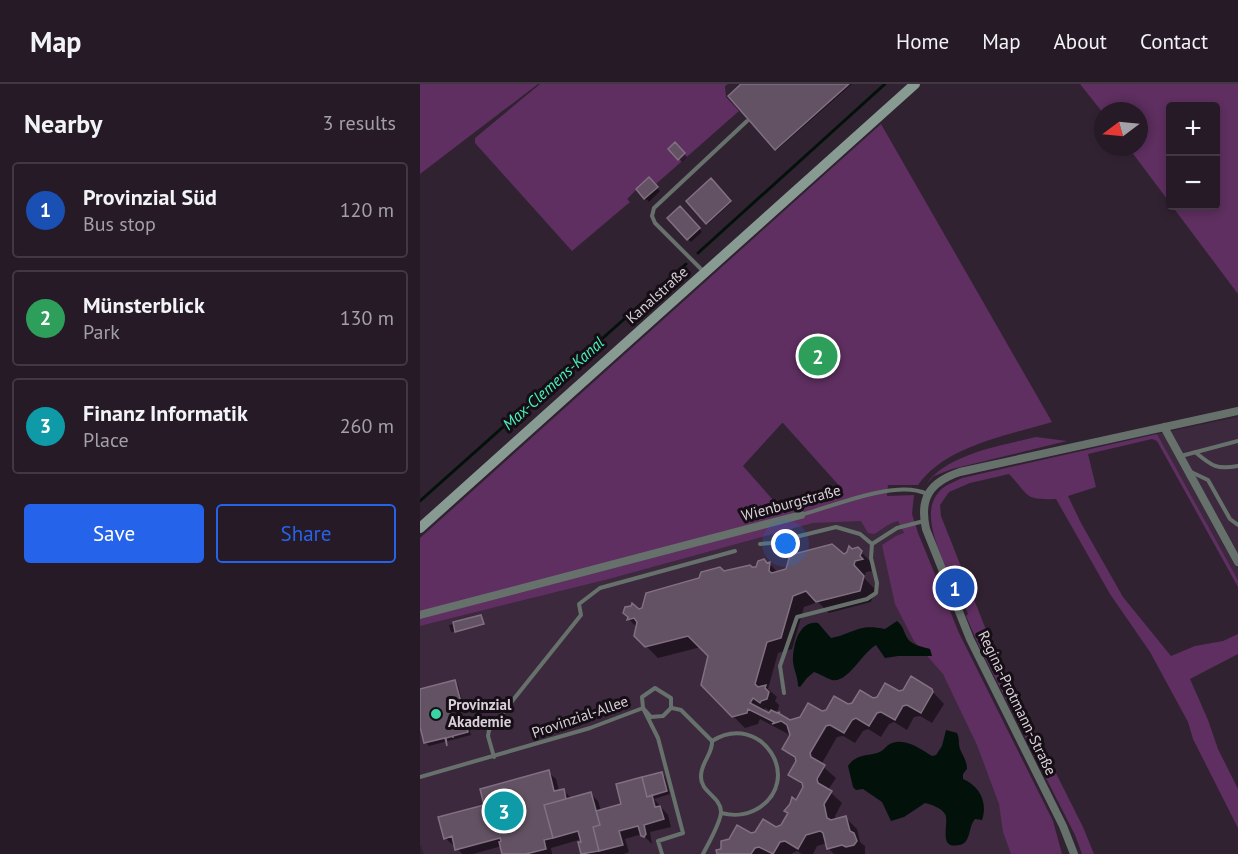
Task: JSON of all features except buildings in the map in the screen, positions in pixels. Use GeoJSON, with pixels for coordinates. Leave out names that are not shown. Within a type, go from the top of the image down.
{"type":"FeatureCollection","features":[{"type":"Feature","properties":{"kind":"main road","name":"Kanalstraße"},"geometry":{"type":"LineString","coordinates":[[420,528],[688,295],[705,272],[915,84]]}},
{"type":"Feature","properties":{"kind":"street"},"geometry":{"type":"LineString","coordinates":[[928,494],[941,480],[960,472],[1238,411]]}},
{"type":"Feature","properties":{"kind":"street"},"geometry":{"type":"LineString","coordinates":[[1164,427],[1238,562]]}},
{"type":"Feature","properties":{"kind":"street","name":"Regina-Protmann-Straße"},"geometry":{"type":"LineString","coordinates":[[928,494],[924,507],[924,521],[929,538],[970,639],[1063,826],[1074,854]]}},
{"type":"Feature","properties":{"kind":"street","name":"Wienburgstraße"},"geometry":{"type":"LineString","coordinates":[[420,615],[801,515]]}},
{"type":"Feature","properties":{"kind":"lane"},"geometry":{"type":"LineString","coordinates":[[705,272],[655,224],[652,216],[654,208],[747,121]]}},
{"type":"Feature","properties":{"kind":"lane"},"geometry":{"type":"LineString","coordinates":[[1180,456],[1238,441]]}},
{"type":"Feature","properties":{"kind":"lane"},"geometry":{"type":"LineString","coordinates":[[1195,452],[1208,463],[1222,468],[1238,466]]}},
{"type":"Feature","properties":{"kind":"lane"},"geometry":{"type":"LineString","coordinates":[[1188,471],[1209,480],[1230,519],[1238,525]]}},
{"type":"Feature","properties":{"kind":"lane","name":"Wienburgstraße"},"geometry":{"type":"LineString","coordinates":[[801,515],[893,489],[914,489],[928,494]]}},
{"type":"Feature","properties":{"kind":"lane"},"geometry":{"type":"LineString","coordinates":[[872,544],[897,528],[924,521]]}},
{"type":"Feature","properties":{"kind":"lane"},"geometry":{"type":"LineString","coordinates":[[760,544],[836,527],[860,534],[872,544]]}},
{"type":"Feature","properties":{"kind":"lane"},"geometry":{"type":"LineString","coordinates":[[784,693],[780,666],[797,617],[867,599],[876,593],[877,583],[871,558],[872,544]]}},
{"type":"Feature","properties":{"kind":"lane"},"geometry":{"type":"LineString","coordinates":[[495,757],[488,736],[489,730],[581,615],[579,604],[600,588],[735,551]]}},
{"type":"Feature","properties":{"kind":"lane","name":"Provinzial-Allee"},"geometry":{"type":"LineString","coordinates":[[655,688],[671,698],[671,708],[663,716],[651,717],[643,708],[642,697],[655,688]]}},
{"type":"Feature","properties":{"kind":"lane"},"geometry":{"type":"LineString","coordinates":[[643,708],[658,738],[683,833],[658,841],[662,854]]}},
{"type":"Feature","properties":{"kind":"lane","name":"Provinzial-Allee"},"geometry":{"type":"LineString","coordinates":[[420,777],[590,728],[643,708]]}},
{"type":"Feature","properties":{"kind":"lane"},"geometry":{"type":"LineString","coordinates":[[671,708],[681,710],[712,741],[712,749],[703,763],[700,778],[704,788],[719,804],[721,813],[704,854]]}},
{"type":"Feature","properties":{"kind":"lane"},"geometry":{"type":"LineString","coordinates":[[712,741],[721,735],[736,733],[753,736],[767,746],[777,769],[777,785],[772,797],[763,806],[752,812],[734,816],[721,813]]}},
{"type":"Feature","properties":{"kind":"shaded area"},"geometry":{"type":"Polygon","coordinates":[[[420,84],[538,84],[420,174],[420,84]]]}},
{"type":"Feature","properties":{"kind":"shaded area"},"geometry":{"type":"Polygon","coordinates":[[[540,84],[728,84],[725,86],[726,97],[739,111],[656,184],[658,187],[644,199],[636,190],[627,199],[630,202],[572,251],[475,143],[475,138],[540,84]]]}},
{"type":"Feature","properties":{"kind":"shaded area"},"geometry":{"type":"Polygon","coordinates":[[[1080,84],[1238,84],[1238,294],[1175,210],[1220,210],[1220,102],[1166,102],[1166,198],[1135,156],[1148,156],[1148,102],[1094,102],[1080,84]]]}},
{"type":"Feature","properties":{"kind":"shaded area"},"geometry":{"type":"Polygon","coordinates":[[[881,124],[1052,422],[998,437],[961,451],[930,472],[918,485],[888,485],[887,496],[914,495],[912,514],[918,533],[959,633],[1053,821],[1062,854],[1011,854],[1003,832],[999,804],[977,745],[943,674],[914,641],[895,604],[882,545],[904,533],[898,521],[874,534],[868,533],[861,521],[813,523],[609,579],[420,626],[420,538],[881,124]],[[783,423],[743,466],[781,509],[843,490],[783,423]]]}},
{"type":"Feature","properties":{"kind":"shaded area"},"geometry":{"type":"Polygon","coordinates":[[[1238,417],[1238,580],[1157,434],[1238,417]]]}},
{"type":"Feature","properties":{"kind":"shaded area"},"geometry":{"type":"Polygon","coordinates":[[[1157,434],[1238,580],[1238,587],[1157,441],[1152,439],[1088,454],[1096,487],[1068,496],[1123,597],[1171,656],[1195,646],[1223,641],[1238,634],[1238,654],[1190,679],[1218,749],[1238,789],[1238,828],[1193,739],[1188,722],[1150,652],[1110,594],[1056,499],[1038,499],[1028,495],[1009,474],[970,483],[949,492],[940,505],[941,516],[994,650],[1083,827],[1094,854],[1082,854],[1075,835],[979,646],[966,616],[968,614],[951,570],[947,571],[940,553],[933,532],[931,511],[933,501],[940,490],[962,478],[1157,434]]]}},
{"type":"Feature","properties":{"kind":"shaded area"},"geometry":{"type":"Polygon","coordinates":[[[1036,437],[1067,441],[952,469],[934,476],[927,483],[936,473],[962,458],[992,447],[1036,437]]]}},
{"type":"Feature","properties":{"kind":"shaded area"},"geometry":{"type":"Polygon","coordinates":[[[889,502],[1011,754],[1052,854],[424,854],[420,844],[420,626],[609,579],[889,502]]]}},
{"type":"Feature","properties":{"kind":"shaded area"},"geometry":{"type":"Polygon","coordinates":[[[897,621],[909,640],[930,649],[932,656],[885,658],[876,645],[849,673],[838,680],[832,680],[814,672],[800,687],[798,686],[793,657],[802,628],[818,623],[831,638],[862,628],[885,629],[897,621]]]}},
{"type":"Feature","properties":{"kind":"shaded area"},"geometry":{"type":"Polygon","coordinates":[[[946,730],[957,733],[967,766],[963,779],[978,791],[984,807],[982,820],[975,819],[968,838],[960,845],[952,845],[946,839],[945,814],[925,803],[904,817],[891,821],[882,802],[863,789],[856,790],[853,787],[848,766],[857,758],[879,752],[890,744],[898,742],[908,743],[932,756],[936,755],[942,746],[946,730]]]}},
{"type":"Feature","properties":{"kind":"waterway","name":"Max-Clemens-Kanal"},"geometry":{"type":"LineString","coordinates":[[698,253],[885,84]]}},
{"type":"Feature","properties":{"kind":"waterway","name":"Max-Clemens-Kanal"},"geometry":{"type":"LineString","coordinates":[[420,501],[686,264]]}},
{"type":"Feature","properties":{"kind":"place","name":"Münsterblick"},"geometry":{"type":"Point","coordinates":[818,356]}},
{"type":"Feature","properties":{"kind":"place","name":"Provinzial Süd"},"geometry":{"type":"Point","coordinates":[955,588]}},
{"type":"Feature","properties":{"kind":"place","name":"Provinzial Akademie"},"geometry":{"type":"Point","coordinates":[436,714]}},
{"type":"Feature","properties":{"kind":"place","name":"Finanz Informatik"},"geometry":{"type":"Point","coordinates":[504,811]}}]}
